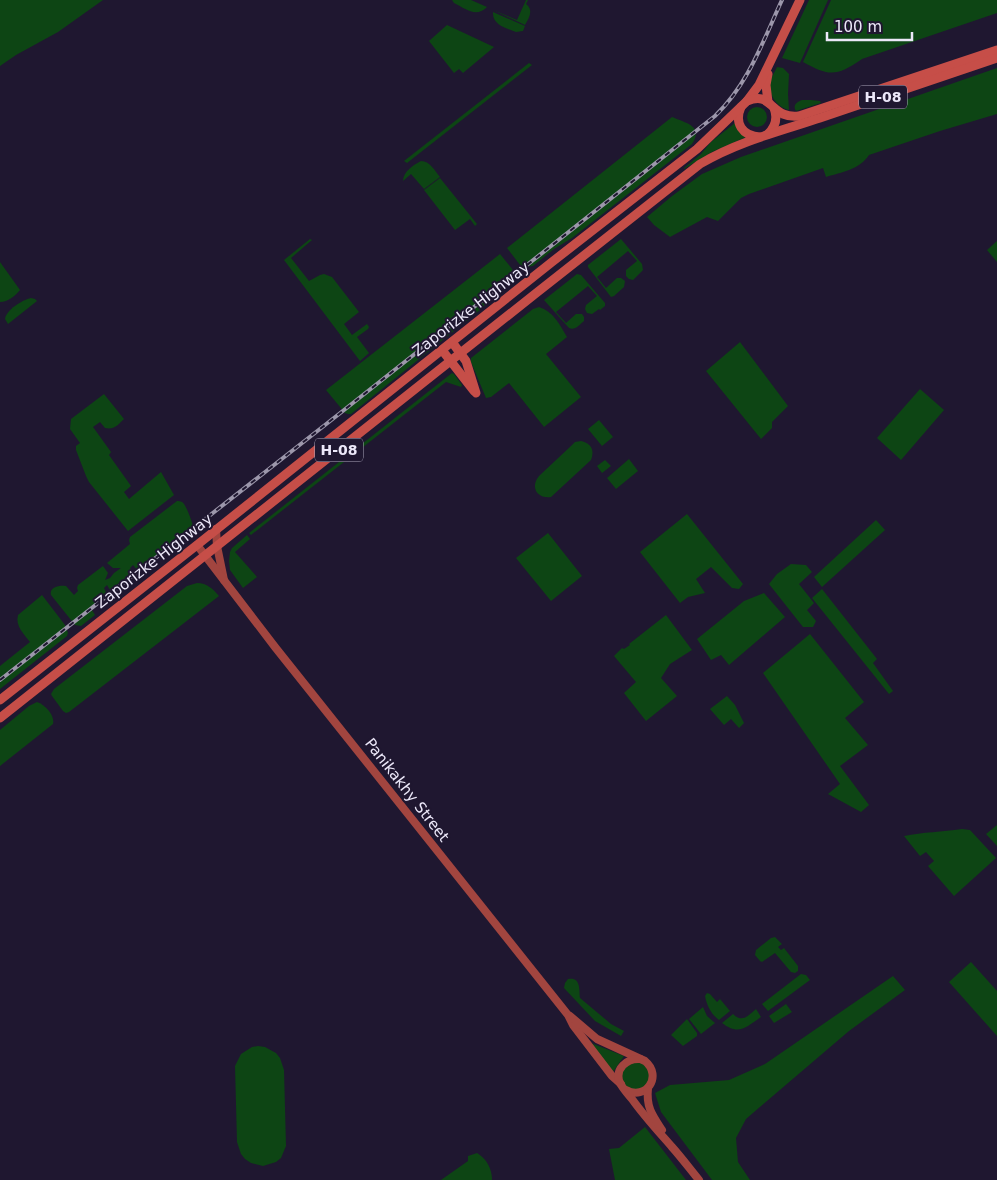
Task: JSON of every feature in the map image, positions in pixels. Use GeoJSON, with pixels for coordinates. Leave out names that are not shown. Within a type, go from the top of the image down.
{"type":"FeatureCollection","features":[{"type":"Feature","properties":{"kind":"main road"},"geometry":{"type":"LineString","coordinates":[[772,59],[766,86],[776,114],[776,122],[773,129],[764,135],[753,136],[746,134],[738,121],[738,114],[759,85],[800,0]]}},
{"type":"Feature","properties":{"kind":"main road","name":"Zaporizke Highway"},"geometry":{"type":"LineString","coordinates":[[0,718],[700,164],[718,153],[764,135],[786,129],[963,66],[997,50]]}},
{"type":"Feature","properties":{"kind":"main road","name":"Zaporizke Highway"},"geometry":{"type":"LineString","coordinates":[[0,700],[697,149],[744,104],[754,98],[761,99],[785,115],[799,116],[963,66],[997,58]]}},
{"type":"Feature","properties":{"kind":"main road"},"geometry":{"type":"LineString","coordinates":[[442,350],[476,393],[466,360],[452,342]]}},
{"type":"Feature","properties":{"kind":"main road","name":"Panikakhy Street"},"geometry":{"type":"LineString","coordinates":[[216,529],[217,546],[224,582]]}},
{"type":"Feature","properties":{"kind":"main road","name":"Panikakhy Street"},"geometry":{"type":"LineString","coordinates":[[196,545],[568,1015],[573,1025],[612,1076],[674,1149]]}},
{"type":"Feature","properties":{"kind":"main road","name":"Panikakhy Street"},"geometry":{"type":"LineString","coordinates":[[568,1015],[578,1021],[589,1033],[597,1038],[640,1059]]}},
{"type":"Feature","properties":{"kind":"main road"},"geometry":{"type":"LineString","coordinates":[[648,1088],[636,1093],[622,1086],[619,1076],[621,1067],[628,1061],[636,1059],[640,1059],[648,1064],[652,1072],[652,1081],[648,1088],[647,1097],[649,1110],[674,1149],[699,1180]]}},
{"type":"Feature","properties":{"kind":"green space"},"geometry":{"type":"Polygon","coordinates":[[[0,0],[103,0],[58,32],[0,66],[0,0]]]}},
{"type":"Feature","properties":{"kind":"green space"},"geometry":{"type":"Polygon","coordinates":[[[452,0],[471,0],[487,7],[479,12],[475,12],[467,10],[452,0]]]}},
{"type":"Feature","properties":{"kind":"green space"},"geometry":{"type":"Polygon","coordinates":[[[526,0],[528,0],[526,4],[530,11],[525,25],[493,10],[517,20],[526,0]]]}},
{"type":"Feature","properties":{"kind":"green space"},"geometry":{"type":"Polygon","coordinates":[[[809,0],[828,0],[800,63],[782,58],[809,0]]]}},
{"type":"Feature","properties":{"kind":"green space"},"geometry":{"type":"Polygon","coordinates":[[[831,0],[997,0],[997,13],[862,59],[846,69],[827,72],[803,62],[831,0]]]}},
{"type":"Feature","properties":{"kind":"green space"},"geometry":{"type":"Polygon","coordinates":[[[493,12],[525,26],[523,31],[516,32],[500,25],[495,20],[493,12]]]}},
{"type":"Feature","properties":{"kind":"green space"},"geometry":{"type":"Polygon","coordinates":[[[447,25],[494,47],[463,73],[459,69],[454,73],[429,41],[447,25]]]}},
{"type":"Feature","properties":{"kind":"green space"},"geometry":{"type":"Polygon","coordinates":[[[529,63],[532,65],[407,163],[404,161],[529,63]]]}},
{"type":"Feature","properties":{"kind":"green space"},"geometry":{"type":"Polygon","coordinates":[[[777,67],[783,68],[789,74],[789,110],[774,100],[770,91],[771,78],[777,67]]]}},
{"type":"Feature","properties":{"kind":"green space"},"geometry":{"type":"Polygon","coordinates":[[[997,68],[997,114],[869,155],[860,164],[844,172],[826,177],[823,168],[749,194],[741,198],[718,221],[707,217],[670,237],[647,217],[702,174],[741,157],[997,68]]]}},
{"type":"Feature","properties":{"kind":"green space"},"geometry":{"type":"Polygon","coordinates":[[[802,100],[820,101],[821,103],[796,111],[795,105],[802,100]]]}},
{"type":"Feature","properties":{"kind":"green space"},"geometry":{"type":"Polygon","coordinates":[[[757,107],[764,110],[767,117],[764,124],[757,127],[750,124],[747,117],[750,110],[757,107]]]}},
{"type":"Feature","properties":{"kind":"green space"},"geometry":{"type":"Polygon","coordinates":[[[672,117],[688,123],[695,129],[695,138],[692,144],[572,238],[554,249],[533,266],[524,267],[520,265],[507,248],[672,117]]]}},
{"type":"Feature","properties":{"kind":"green space"},"geometry":{"type":"Polygon","coordinates":[[[735,123],[746,137],[712,152],[684,169],[711,142],[735,123]]]}},
{"type":"Feature","properties":{"kind":"green space"},"geometry":{"type":"Polygon","coordinates":[[[421,161],[429,164],[440,177],[424,189],[411,174],[403,181],[407,172],[421,161]]]}},
{"type":"Feature","properties":{"kind":"green space"},"geometry":{"type":"Polygon","coordinates":[[[440,178],[477,224],[475,226],[470,219],[455,230],[424,190],[440,178]]]}},
{"type":"Feature","properties":{"kind":"green space"},"geometry":{"type":"Polygon","coordinates":[[[310,239],[312,240],[291,258],[309,281],[324,274],[332,277],[359,312],[344,324],[352,335],[367,324],[369,327],[357,337],[369,353],[360,361],[284,260],[310,239]]]}},
{"type":"Feature","properties":{"kind":"green space"},"geometry":{"type":"Polygon","coordinates":[[[621,239],[642,264],[643,270],[633,280],[626,276],[626,270],[637,261],[628,251],[597,277],[606,288],[617,278],[625,281],[624,287],[611,297],[588,265],[621,239]]]}},
{"type":"Feature","properties":{"kind":"green space"},"geometry":{"type":"Polygon","coordinates":[[[997,241],[997,262],[987,250],[997,241]]]}},
{"type":"Feature","properties":{"kind":"green space"},"geometry":{"type":"Polygon","coordinates":[[[500,254],[513,270],[510,282],[480,310],[351,414],[345,413],[326,390],[500,254]]]}},
{"type":"Feature","properties":{"kind":"green space"},"geometry":{"type":"Polygon","coordinates":[[[0,262],[20,290],[6,301],[0,302],[0,262]]]}},
{"type":"Feature","properties":{"kind":"green space"},"geometry":{"type":"Polygon","coordinates":[[[577,274],[581,275],[605,303],[605,306],[592,314],[587,313],[586,305],[597,296],[588,286],[556,312],[566,323],[576,314],[582,314],[584,321],[571,329],[544,300],[577,274]]]}},
{"type":"Feature","properties":{"kind":"green space"},"geometry":{"type":"Polygon","coordinates":[[[31,298],[37,301],[8,324],[5,319],[8,312],[19,303],[31,298]]]}},
{"type":"Feature","properties":{"kind":"green space"},"geometry":{"type":"Polygon","coordinates":[[[539,307],[552,315],[567,337],[546,354],[581,397],[544,427],[509,383],[491,397],[486,398],[471,362],[471,358],[533,309],[539,307]]]}},
{"type":"Feature","properties":{"kind":"green space"},"geometry":{"type":"Polygon","coordinates":[[[740,342],[788,406],[772,422],[772,428],[761,439],[706,371],[740,342]]]}},
{"type":"Feature","properties":{"kind":"green space"},"geometry":{"type":"Polygon","coordinates":[[[452,373],[462,385],[461,387],[446,382],[251,535],[249,533],[452,373]]]}},
{"type":"Feature","properties":{"kind":"green space"},"geometry":{"type":"Polygon","coordinates":[[[920,389],[944,410],[901,460],[877,438],[920,389]]]}},
{"type":"Feature","properties":{"kind":"green space"},"geometry":{"type":"Polygon","coordinates":[[[104,394],[124,419],[113,428],[105,428],[100,422],[93,427],[111,452],[109,455],[131,486],[124,492],[129,499],[161,472],[174,495],[128,531],[89,482],[76,450],[76,446],[80,443],[70,429],[71,419],[104,394]]]}},
{"type":"Feature","properties":{"kind":"green space"},"geometry":{"type":"Polygon","coordinates":[[[599,420],[613,437],[602,446],[588,429],[599,420]]]}},
{"type":"Feature","properties":{"kind":"green space"},"geometry":{"type":"Polygon","coordinates":[[[575,442],[587,443],[591,448],[593,453],[591,460],[551,497],[539,494],[536,491],[535,484],[539,476],[575,442]]]}},
{"type":"Feature","properties":{"kind":"green space"},"geometry":{"type":"Polygon","coordinates":[[[629,459],[638,471],[616,489],[607,478],[629,459]]]}},
{"type":"Feature","properties":{"kind":"green space"},"geometry":{"type":"Polygon","coordinates":[[[605,460],[611,466],[602,473],[597,466],[605,460]]]}},
{"type":"Feature","properties":{"kind":"green space"},"geometry":{"type":"Polygon","coordinates":[[[177,501],[182,502],[185,506],[193,526],[137,570],[133,565],[130,568],[133,572],[110,590],[107,585],[104,588],[107,594],[90,607],[95,615],[81,626],[75,625],[51,595],[53,588],[66,586],[74,595],[78,591],[78,585],[103,566],[108,573],[105,580],[110,578],[121,568],[113,568],[107,563],[130,544],[130,537],[177,501]]]}},
{"type":"Feature","properties":{"kind":"green space"},"geometry":{"type":"Polygon","coordinates":[[[687,514],[743,584],[739,589],[732,588],[711,567],[696,579],[705,593],[688,597],[680,603],[640,552],[687,514]]]}},
{"type":"Feature","properties":{"kind":"green space"},"geometry":{"type":"Polygon","coordinates":[[[876,520],[885,530],[822,587],[814,577],[876,520]]]}},
{"type":"Feature","properties":{"kind":"green space"},"geometry":{"type":"Polygon","coordinates":[[[548,533],[582,576],[551,601],[516,558],[548,533]]]}},
{"type":"Feature","properties":{"kind":"green space"},"geometry":{"type":"Polygon","coordinates":[[[247,535],[250,539],[235,552],[257,577],[243,588],[230,570],[229,561],[232,548],[247,535]]]}},
{"type":"Feature","properties":{"kind":"green space"},"geometry":{"type":"Polygon","coordinates":[[[791,564],[806,565],[812,572],[799,584],[814,603],[807,610],[816,621],[813,627],[803,627],[769,584],[777,574],[791,564]]]}},
{"type":"Feature","properties":{"kind":"green space"},"geometry":{"type":"Polygon","coordinates":[[[197,583],[210,587],[219,596],[69,712],[63,711],[51,694],[54,689],[187,586],[197,583]]]}},
{"type":"Feature","properties":{"kind":"green space"},"geometry":{"type":"Polygon","coordinates":[[[822,589],[877,659],[873,663],[893,691],[889,694],[812,598],[822,589]]]}},
{"type":"Feature","properties":{"kind":"green space"},"geometry":{"type":"Polygon","coordinates":[[[764,593],[785,617],[729,665],[721,655],[711,660],[697,639],[744,601],[764,593]]]}},
{"type":"Feature","properties":{"kind":"green space"},"geometry":{"type":"Polygon","coordinates":[[[42,595],[65,625],[68,633],[67,636],[0,689],[0,666],[30,642],[19,626],[18,615],[42,595]]]}},
{"type":"Feature","properties":{"kind":"green space"},"geometry":{"type":"Polygon","coordinates":[[[666,615],[692,650],[670,664],[661,678],[677,696],[646,721],[624,693],[636,682],[614,656],[666,615]]]}},
{"type":"Feature","properties":{"kind":"green space"},"geometry":{"type":"Polygon","coordinates":[[[810,634],[864,702],[845,718],[868,745],[840,766],[869,805],[861,812],[828,794],[840,784],[763,673],[810,634]]]}},
{"type":"Feature","properties":{"kind":"green space"},"geometry":{"type":"Polygon","coordinates":[[[727,696],[735,705],[744,723],[739,728],[731,719],[724,725],[710,709],[727,696]]]}},
{"type":"Feature","properties":{"kind":"green space"},"geometry":{"type":"Polygon","coordinates":[[[37,702],[49,711],[53,718],[53,724],[0,766],[0,730],[29,706],[37,702]]]}},
{"type":"Feature","properties":{"kind":"green space"},"geometry":{"type":"Polygon","coordinates":[[[997,825],[997,846],[986,834],[997,825]]]}},
{"type":"Feature","properties":{"kind":"green space"},"geometry":{"type":"Polygon","coordinates":[[[962,829],[970,830],[996,858],[954,896],[928,866],[934,861],[926,852],[920,856],[904,836],[962,829]]]}},
{"type":"Feature","properties":{"kind":"green space"},"geometry":{"type":"Polygon","coordinates":[[[775,937],[782,944],[778,947],[781,950],[784,948],[798,966],[798,971],[795,973],[791,972],[775,953],[762,962],[755,955],[756,950],[775,937]]]}},
{"type":"Feature","properties":{"kind":"green space"},"geometry":{"type":"Polygon","coordinates":[[[971,962],[997,991],[997,1036],[949,982],[971,962]]]}},
{"type":"Feature","properties":{"kind":"green space"},"geometry":{"type":"Polygon","coordinates":[[[801,974],[806,975],[810,980],[768,1011],[762,1004],[801,974]]]}},
{"type":"Feature","properties":{"kind":"green space"},"geometry":{"type":"Polygon","coordinates":[[[893,976],[905,990],[849,1031],[746,1119],[736,1138],[738,1162],[750,1180],[712,1180],[661,1112],[655,1093],[670,1085],[729,1080],[765,1064],[893,976]]]}},
{"type":"Feature","properties":{"kind":"green space"},"geometry":{"type":"Polygon","coordinates":[[[568,979],[577,982],[580,998],[611,1024],[624,1031],[621,1036],[595,1021],[564,988],[568,979]]]}},
{"type":"Feature","properties":{"kind":"green space"},"geometry":{"type":"Polygon","coordinates":[[[707,993],[717,1002],[720,999],[730,1011],[719,1020],[708,1006],[705,996],[707,993]]]}},
{"type":"Feature","properties":{"kind":"green space"},"geometry":{"type":"Polygon","coordinates":[[[786,1004],[792,1012],[774,1023],[769,1016],[786,1004]]]}},
{"type":"Feature","properties":{"kind":"green space"},"geometry":{"type":"Polygon","coordinates":[[[703,1007],[707,1016],[715,1023],[701,1034],[689,1019],[703,1007]]]}},
{"type":"Feature","properties":{"kind":"green space"},"geometry":{"type":"Polygon","coordinates":[[[756,1009],[761,1017],[742,1029],[733,1029],[722,1023],[733,1014],[736,1017],[742,1018],[748,1016],[756,1009]]]}},
{"type":"Feature","properties":{"kind":"green space"},"geometry":{"type":"Polygon","coordinates":[[[687,1019],[697,1033],[697,1036],[683,1046],[671,1035],[687,1019]]]}},
{"type":"Feature","properties":{"kind":"green space"},"geometry":{"type":"Polygon","coordinates":[[[591,1043],[624,1056],[613,1072],[591,1043]]]}},
{"type":"Feature","properties":{"kind":"green space"},"geometry":{"type":"Polygon","coordinates":[[[252,1047],[265,1047],[276,1053],[284,1070],[286,1146],[281,1158],[276,1162],[263,1166],[251,1163],[245,1159],[237,1142],[235,1066],[241,1054],[252,1047]]]}},
{"type":"Feature","properties":{"kind":"green space"},"geometry":{"type":"Polygon","coordinates":[[[636,1062],[646,1066],[650,1076],[646,1086],[636,1090],[626,1086],[622,1076],[626,1066],[636,1062]]]}},
{"type":"Feature","properties":{"kind":"green space"},"geometry":{"type":"Polygon","coordinates":[[[645,1127],[686,1180],[615,1180],[609,1149],[619,1148],[645,1127]]]}},
{"type":"Feature","properties":{"kind":"green space"},"geometry":{"type":"Polygon","coordinates":[[[477,1153],[484,1158],[488,1165],[492,1180],[441,1180],[468,1161],[468,1156],[477,1153]]]}},
{"type":"Feature","properties":{"kind":"railway"},"geometry":{"type":"LineString","coordinates":[[0,680],[715,116],[727,104],[746,76],[782,0]]}}]}
